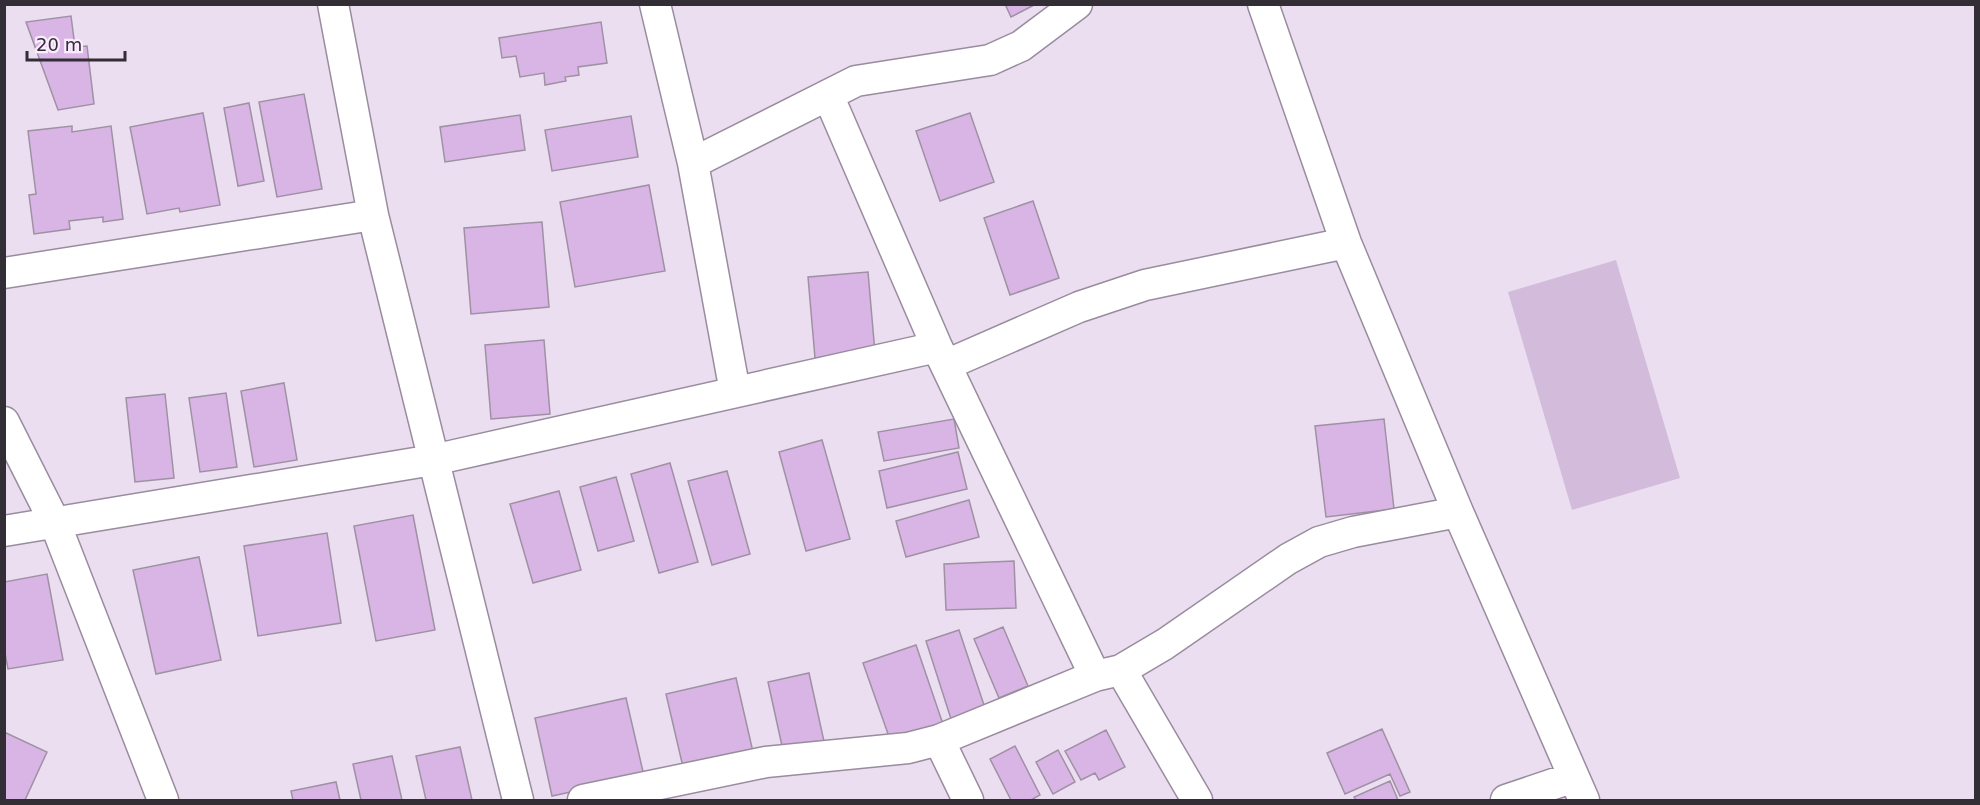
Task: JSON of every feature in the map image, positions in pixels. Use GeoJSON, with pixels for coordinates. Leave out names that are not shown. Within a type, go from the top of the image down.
{"type":"FeatureCollection","features":[{"type":"Feature","properties":{"kind":"street"},"geometry":{"type":"LineString","coordinates":[[333,4],[373,215],[518,801]]}},
{"type":"Feature","properties":{"kind":"street"},"geometry":{"type":"LineString","coordinates":[[655,4],[693,163],[735,392]]}},
{"type":"Feature","properties":{"kind":"street"},"geometry":{"type":"LineString","coordinates":[[693,163],[856,81],[990,60],[1021,46],[1077,4]]}},
{"type":"Feature","properties":{"kind":"street"},"geometry":{"type":"LineString","coordinates":[[1263,4],[1346,243],[1458,512],[1579,789],[1506,801]]}},
{"type":"Feature","properties":{"kind":"street"},"geometry":{"type":"LineString","coordinates":[[828,95],[942,356],[1108,673],[1197,801]]}},
{"type":"Feature","properties":{"kind":"street"},"geometry":{"type":"LineString","coordinates":[[4,273],[373,215]]}},
{"type":"Feature","properties":{"kind":"street"},"geometry":{"type":"LineString","coordinates":[[4,531],[433,460],[735,392],[942,356],[1146,285],[1346,243]]}},
{"type":"Feature","properties":{"kind":"street"},"geometry":{"type":"LineString","coordinates":[[4,422],[55,523],[163,801]]}},
{"type":"Feature","properties":{"kind":"street"},"geometry":{"type":"LineString","coordinates":[[583,801],[766,762],[908,748],[939,740],[1108,673],[1165,644],[1288,559],[1319,542],[1353,532],[1458,512]]}},
{"type":"Feature","properties":{"kind":"street"},"geometry":{"type":"LineString","coordinates":[[939,740],[968,801]]}},
{"type":"Feature","properties":{"kind":"shaded area"},"geometry":{"type":"Polygon","coordinates":[[[1616,260],[1680,478],[1572,510],[1508,292],[1616,260]]]}},
{"type":"Feature","properties":{"kind":"building"},"geometry":{"type":"Polygon","coordinates":[[[1005,4],[1036,4],[1011,17],[1005,4]]]}},
{"type":"Feature","properties":{"kind":"building"},"geometry":{"type":"Polygon","coordinates":[[[71,16],[75,47],[87,46],[94,104],[58,110],[26,22],[71,16]]]}},
{"type":"Feature","properties":{"kind":"building"},"geometry":{"type":"Polygon","coordinates":[[[601,22],[607,63],[578,67],[579,75],[565,77],[566,81],[545,85],[544,73],[520,77],[516,56],[502,58],[499,38],[601,22]]]}},
{"type":"Feature","properties":{"kind":"building"},"geometry":{"type":"Polygon","coordinates":[[[304,94],[322,189],[277,197],[259,102],[304,94]]]}},
{"type":"Feature","properties":{"kind":"building"},"geometry":{"type":"Polygon","coordinates":[[[249,103],[264,181],[238,186],[224,108],[249,103]]]}},
{"type":"Feature","properties":{"kind":"building"},"geometry":{"type":"Polygon","coordinates":[[[203,113],[220,205],[180,212],[179,208],[147,214],[130,127],[203,113]]]}},
{"type":"Feature","properties":{"kind":"building"},"geometry":{"type":"Polygon","coordinates":[[[970,113],[994,182],[940,201],[916,131],[970,113]]]}},
{"type":"Feature","properties":{"kind":"building"},"geometry":{"type":"Polygon","coordinates":[[[520,115],[525,150],[445,162],[440,127],[520,115]]]}},
{"type":"Feature","properties":{"kind":"building"},"geometry":{"type":"Polygon","coordinates":[[[631,116],[638,157],[552,171],[545,130],[631,116]]]}},
{"type":"Feature","properties":{"kind":"building"},"geometry":{"type":"Polygon","coordinates":[[[72,126],[72,132],[111,126],[123,219],[103,222],[103,217],[69,221],[70,229],[34,234],[29,195],[36,194],[28,131],[72,126]]]}},
{"type":"Feature","properties":{"kind":"building"},"geometry":{"type":"Polygon","coordinates":[[[649,185],[665,271],[575,287],[560,202],[649,185]]]}},
{"type":"Feature","properties":{"kind":"building"},"geometry":{"type":"Polygon","coordinates":[[[1033,201],[1059,278],[1010,295],[984,218],[1033,201]]]}},
{"type":"Feature","properties":{"kind":"building"},"geometry":{"type":"Polygon","coordinates":[[[542,222],[549,307],[471,314],[464,228],[542,222]]]}},
{"type":"Feature","properties":{"kind":"building"},"geometry":{"type":"Polygon","coordinates":[[[868,272],[875,353],[815,358],[808,277],[868,272]]]}},
{"type":"Feature","properties":{"kind":"building"},"geometry":{"type":"Polygon","coordinates":[[[544,340],[550,414],[491,419],[485,345],[544,340]]]}},
{"type":"Feature","properties":{"kind":"building"},"geometry":{"type":"Polygon","coordinates":[[[284,383],[297,460],[254,467],[241,391],[284,383]]]}},
{"type":"Feature","properties":{"kind":"building"},"geometry":{"type":"Polygon","coordinates":[[[226,393],[237,467],[200,472],[189,398],[226,393]]]}},
{"type":"Feature","properties":{"kind":"building"},"geometry":{"type":"Polygon","coordinates":[[[165,394],[174,478],[135,482],[126,398],[165,394]]]}},
{"type":"Feature","properties":{"kind":"building"},"geometry":{"type":"Polygon","coordinates":[[[954,419],[959,448],[884,461],[878,432],[954,419]]]}},
{"type":"Feature","properties":{"kind":"building"},"geometry":{"type":"Polygon","coordinates":[[[1384,419],[1394,509],[1326,517],[1315,426],[1384,419]]]}},
{"type":"Feature","properties":{"kind":"building"},"geometry":{"type":"Polygon","coordinates":[[[822,440],[850,539],[806,551],[779,452],[822,440]]]}},
{"type":"Feature","properties":{"kind":"building"},"geometry":{"type":"Polygon","coordinates":[[[958,452],[967,489],[887,508],[879,471],[958,452]]]}},
{"type":"Feature","properties":{"kind":"building"},"geometry":{"type":"Polygon","coordinates":[[[670,463],[698,562],[659,573],[631,474],[670,463]]]}},
{"type":"Feature","properties":{"kind":"building"},"geometry":{"type":"Polygon","coordinates":[[[727,471],[750,554],[712,565],[688,481],[727,471]]]}},
{"type":"Feature","properties":{"kind":"building"},"geometry":{"type":"Polygon","coordinates":[[[616,477],[634,541],[598,551],[580,487],[616,477]]]}},
{"type":"Feature","properties":{"kind":"building"},"geometry":{"type":"Polygon","coordinates":[[[559,491],[581,570],[533,583],[510,504],[559,491]]]}},
{"type":"Feature","properties":{"kind":"building"},"geometry":{"type":"Polygon","coordinates":[[[969,500],[979,537],[906,557],[896,521],[969,500]]]}},
{"type":"Feature","properties":{"kind":"building"},"geometry":{"type":"Polygon","coordinates":[[[413,515],[435,630],[376,641],[354,526],[413,515]]]}},
{"type":"Feature","properties":{"kind":"building"},"geometry":{"type":"Polygon","coordinates":[[[327,533],[341,623],[258,636],[244,546],[327,533]]]}},
{"type":"Feature","properties":{"kind":"building"},"geometry":{"type":"Polygon","coordinates":[[[199,557],[221,660],[156,674],[133,570],[199,557]]]}},
{"type":"Feature","properties":{"kind":"building"},"geometry":{"type":"Polygon","coordinates":[[[1014,561],[1016,608],[946,610],[944,564],[1014,561]]]}},
{"type":"Feature","properties":{"kind":"building"},"geometry":{"type":"Polygon","coordinates":[[[47,574],[63,660],[8,669],[4,648],[4,582],[47,574]]]}},
{"type":"Feature","properties":{"kind":"building"},"geometry":{"type":"Polygon","coordinates":[[[1003,627],[1028,686],[999,698],[974,639],[1003,627]]]}},
{"type":"Feature","properties":{"kind":"building"},"geometry":{"type":"Polygon","coordinates":[[[959,630],[986,711],[952,722],[926,641],[959,630]]]}},
{"type":"Feature","properties":{"kind":"building"},"geometry":{"type":"Polygon","coordinates":[[[916,645],[945,730],[893,748],[863,663],[916,645]]]}},
{"type":"Feature","properties":{"kind":"building"},"geometry":{"type":"Polygon","coordinates":[[[809,673],[825,746],[784,755],[768,682],[809,673]]]}},
{"type":"Feature","properties":{"kind":"building"},"geometry":{"type":"Polygon","coordinates":[[[736,678],[753,752],[683,767],[666,694],[736,678]]]}},
{"type":"Feature","properties":{"kind":"building"},"geometry":{"type":"Polygon","coordinates":[[[626,698],[644,776],[552,796],[535,718],[626,698]]]}},
{"type":"Feature","properties":{"kind":"building"},"geometry":{"type":"Polygon","coordinates":[[[1382,729],[1410,792],[1400,796],[1390,774],[1345,794],[1327,753],[1382,729]]]}},
{"type":"Feature","properties":{"kind":"building"},"geometry":{"type":"Polygon","coordinates":[[[1106,730],[1125,767],[1099,780],[1095,773],[1081,780],[1065,751],[1106,730]]]}},
{"type":"Feature","properties":{"kind":"building"},"geometry":{"type":"Polygon","coordinates":[[[4,732],[47,752],[25,800],[4,800],[4,732]]]}},
{"type":"Feature","properties":{"kind":"building"},"geometry":{"type":"Polygon","coordinates":[[[1015,746],[1040,795],[1031,800],[1011,800],[990,759],[1015,746]]]}},
{"type":"Feature","properties":{"kind":"building"},"geometry":{"type":"Polygon","coordinates":[[[460,747],[472,800],[426,800],[416,756],[460,747]]]}},
{"type":"Feature","properties":{"kind":"building"},"geometry":{"type":"Polygon","coordinates":[[[1058,750],[1075,782],[1053,794],[1036,762],[1058,750]]]}},
{"type":"Feature","properties":{"kind":"building"},"geometry":{"type":"Polygon","coordinates":[[[392,756],[402,800],[361,800],[353,764],[392,756]]]}},
{"type":"Feature","properties":{"kind":"building"},"geometry":{"type":"Polygon","coordinates":[[[1390,781],[1398,800],[1356,800],[1354,797],[1390,781]]]}},
{"type":"Feature","properties":{"kind":"building"},"geometry":{"type":"Polygon","coordinates":[[[336,782],[340,800],[293,800],[291,791],[336,782]]]}}]}
